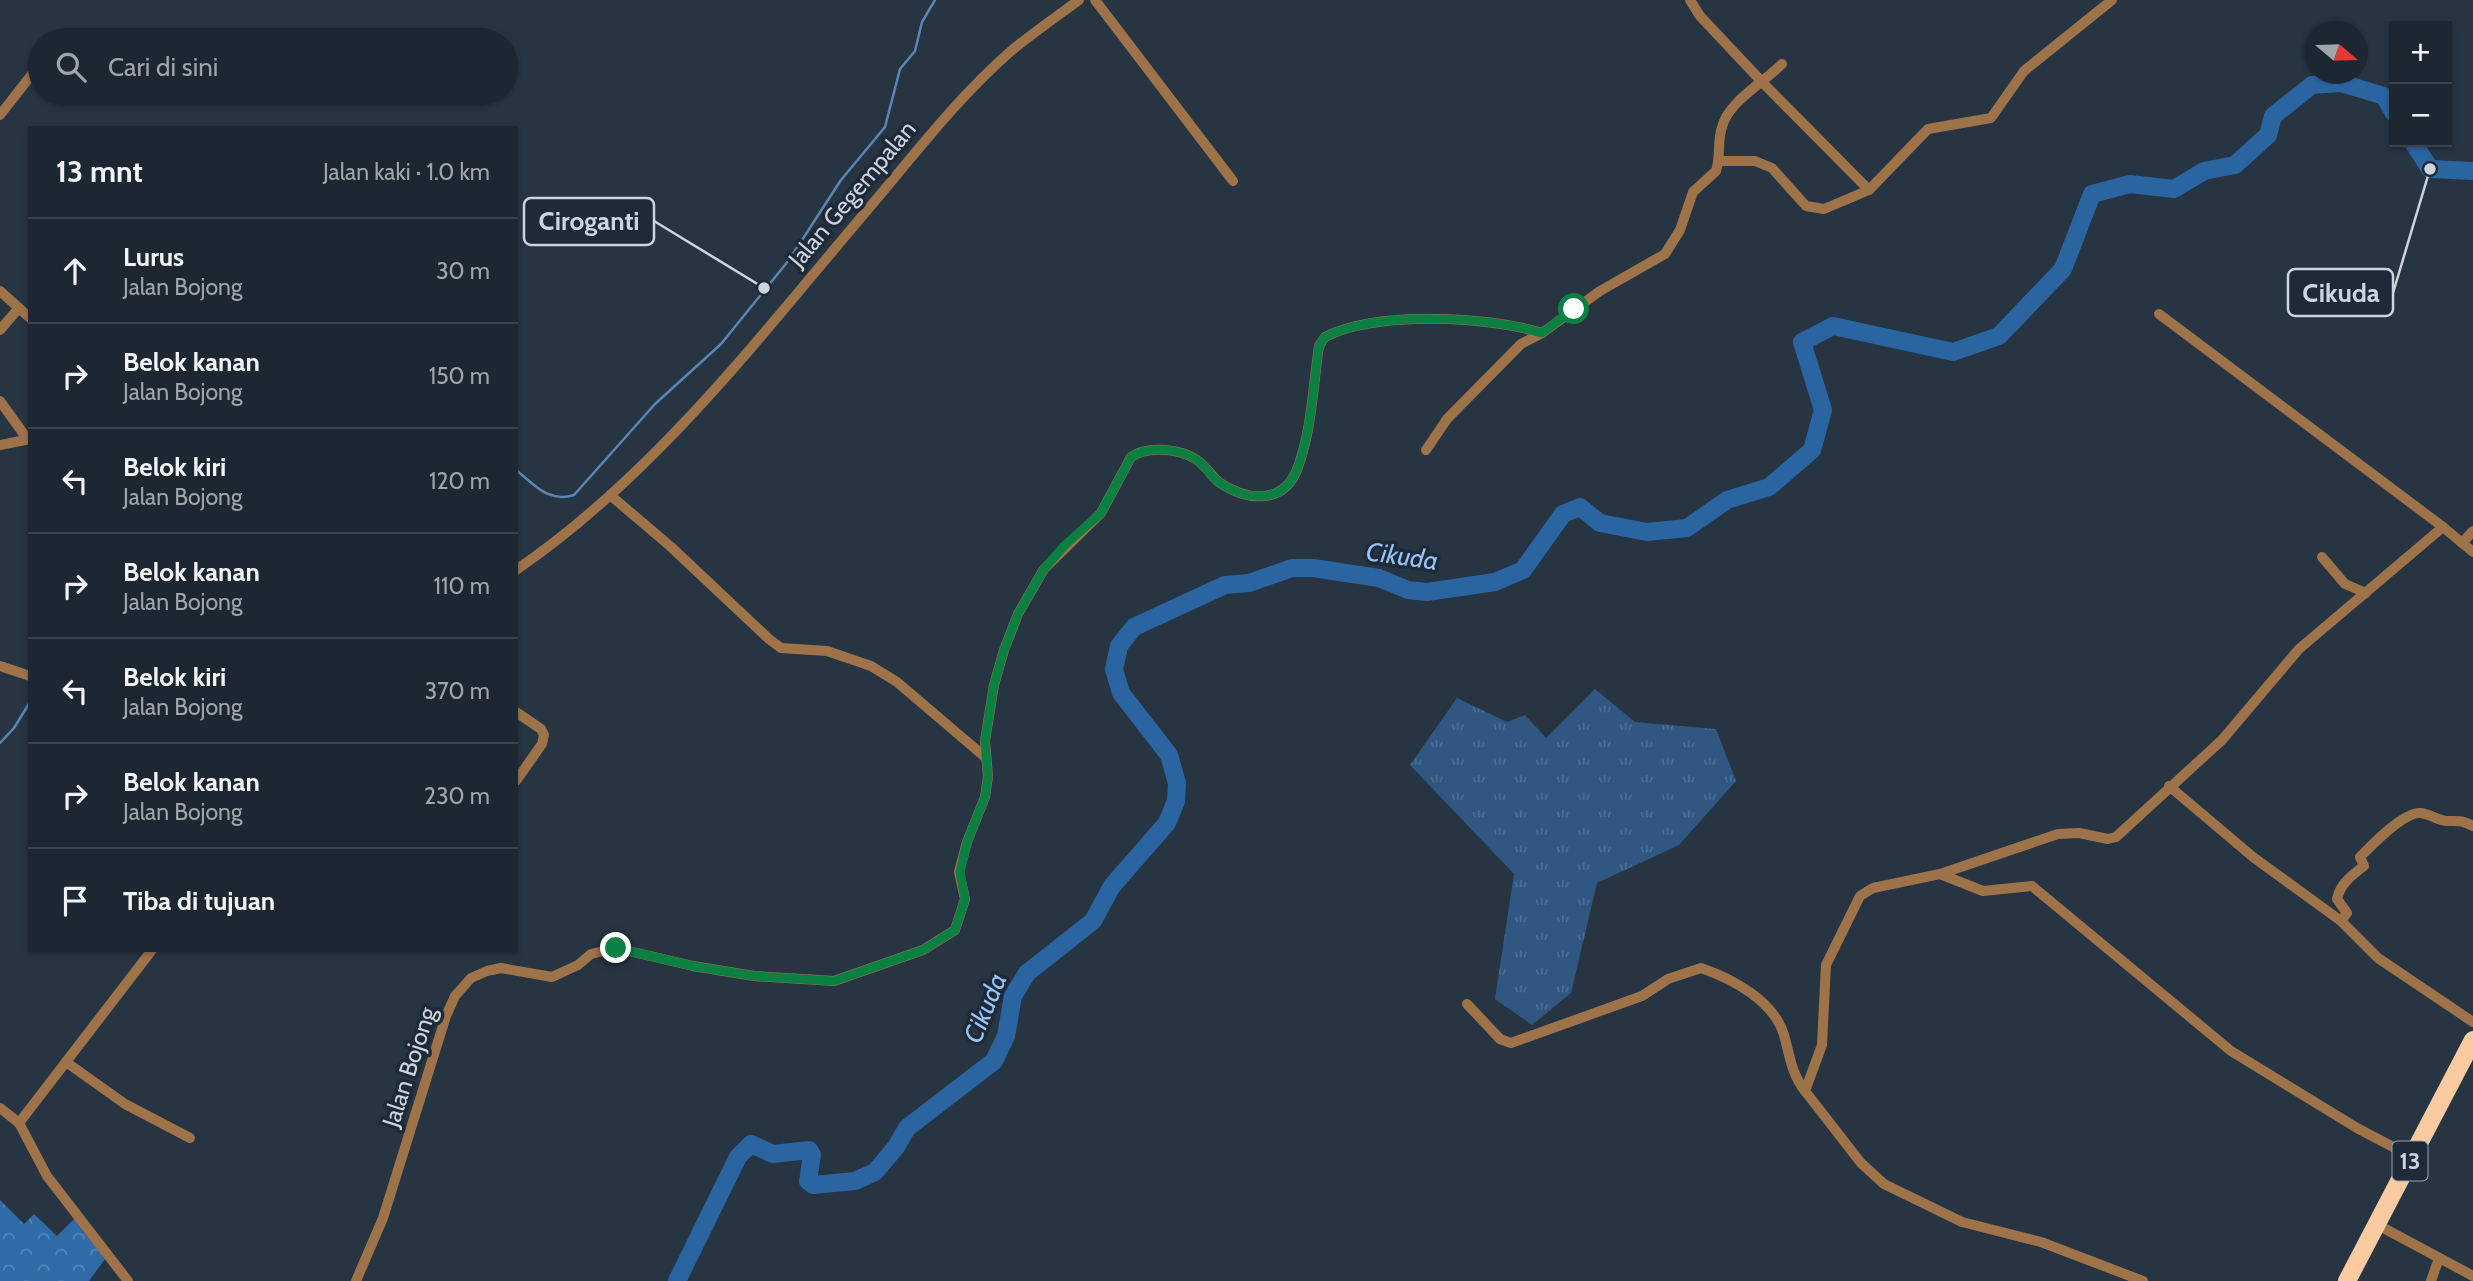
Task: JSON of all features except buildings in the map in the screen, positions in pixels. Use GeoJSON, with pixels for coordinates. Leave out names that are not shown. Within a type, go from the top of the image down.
{"type":"FeatureCollection","features":[{"type":"Feature","properties":{"kind":"highway","name":"13"},"geometry":{"type":"LineString","coordinates":[[2347,1281],[2473,1040]]}},
{"type":"Feature","properties":{"kind":"street","name":"Jalan Gegempalan"},"geometry":{"type":"LineString","coordinates":[[518,569],[551,546],[636,473],[735,365],[947,115],[1011,51],[1079,0]]}},
{"type":"Feature","properties":{"kind":"street"},"geometry":{"type":"LineString","coordinates":[[1095,0],[1233,181]]}},
{"type":"Feature","properties":{"kind":"street"},"geometry":{"type":"LineString","coordinates":[[1690,0],[1700,16],[1763,83],[1869,190]]}},
{"type":"Feature","properties":{"kind":"street"},"geometry":{"type":"LineString","coordinates":[[1719,161],[1755,161],[1772,168],[1798,198],[1813,209],[1838,205],[1869,190],[1928,130],[1991,118],[2024,71],[2112,0]]}},
{"type":"Feature","properties":{"kind":"street"},"geometry":{"type":"LineString","coordinates":[[1426,450],[1436,431],[1504,358],[1600,291],[1665,254],[1680,230],[1693,192],[1714,175],[1719,161],[1718,143],[1728,110],[1763,83],[1782,64]]}},
{"type":"Feature","properties":{"kind":"street"},"geometry":{"type":"LineString","coordinates":[[0,115],[28,79]]}},
{"type":"Feature","properties":{"kind":"street"},"geometry":{"type":"LineString","coordinates":[[0,291],[28,316]]}},
{"type":"Feature","properties":{"kind":"street"},"geometry":{"type":"LineString","coordinates":[[0,330],[19,309]]}},
{"type":"Feature","properties":{"kind":"street"},"geometry":{"type":"LineString","coordinates":[[2160,314],[2473,552]]}},
{"type":"Feature","properties":{"kind":"street","name":"Jalan Bojong"},"geometry":{"type":"LineString","coordinates":[[356,1281],[383,1218],[446,1016],[454,996],[471,978],[501,968],[552,977],[578,965],[591,954],[616,948],[693,966],[754,976],[834,981],[923,950],[955,930],[960,920],[965,899],[960,872],[967,842],[985,797],[988,777],[985,757],[994,685],[1018,614],[1053,558],[1101,513],[1131,457],[1146,452],[1181,452],[1197,460],[1217,481],[1241,494],[1267,498],[1287,488],[1299,463],[1310,414],[1319,346],[1325,337],[1377,322],[1454,319],[1523,327],[1542,333]]}},
{"type":"Feature","properties":{"kind":"street"},"geometry":{"type":"LineString","coordinates":[[0,401],[28,438]]}},
{"type":"Feature","properties":{"kind":"street"},"geometry":{"type":"LineString","coordinates":[[0,445],[28,439]]}},
{"type":"Feature","properties":{"kind":"street"},"geometry":{"type":"LineString","coordinates":[[610,495],[670,546],[769,639],[782,648],[827,651],[871,666],[897,682],[985,757]]}},
{"type":"Feature","properties":{"kind":"street"},"geometry":{"type":"LineString","coordinates":[[1805,1091],[1822,1045],[1826,965],[1857,901],[1873,888],[1940,874],[2058,834],[2080,833],[2116,837],[2222,740],[2299,649],[2443,527]]}},
{"type":"Feature","properties":{"kind":"street"},"geometry":{"type":"LineString","coordinates":[[2462,543],[2473,531]]}},
{"type":"Feature","properties":{"kind":"street"},"geometry":{"type":"LineString","coordinates":[[2322,557],[2345,584],[2367,593]]}},
{"type":"Feature","properties":{"kind":"street"},"geometry":{"type":"LineString","coordinates":[[0,666],[28,675]]}},
{"type":"Feature","properties":{"kind":"street"},"geometry":{"type":"LineString","coordinates":[[518,713],[541,729],[544,735],[542,744],[518,778]]}},
{"type":"Feature","properties":{"kind":"street"},"geometry":{"type":"LineString","coordinates":[[2169,786],[2253,857],[2341,921],[2388,965],[2473,1022]]}},
{"type":"Feature","properties":{"kind":"street"},"geometry":{"type":"LineString","coordinates":[[2341,921],[2347,913],[2337,898],[2338,893],[2350,877],[2364,866],[2360,856],[2386,832],[2414,813],[2446,821],[2463,820],[2473,826]]}},
{"type":"Feature","properties":{"kind":"street"},"geometry":{"type":"LineString","coordinates":[[1940,874],[1983,891],[2032,886],[2231,1051],[2357,1128],[2413,1157]]}},
{"type":"Feature","properties":{"kind":"street"},"geometry":{"type":"LineString","coordinates":[[19,1122],[150,952]]}},
{"type":"Feature","properties":{"kind":"street"},"geometry":{"type":"LineString","coordinates":[[1467,1004],[1500,1039],[1511,1043],[1642,996],[1668,979],[1701,968],[1747,990],[1772,1013],[1783,1033],[1792,1071],[1805,1091],[1861,1163],[1884,1184],[1962,1222],[2050,1245],[2143,1281]]}},
{"type":"Feature","properties":{"kind":"street"},"geometry":{"type":"LineString","coordinates":[[66,1062],[125,1104],[190,1138]]}},
{"type":"Feature","properties":{"kind":"street"},"geometry":{"type":"LineString","coordinates":[[0,1108],[19,1122],[47,1176],[128,1281]]}},
{"type":"Feature","properties":{"kind":"street"},"geometry":{"type":"LineString","coordinates":[[2376,1224],[2473,1276]]}},
{"type":"Feature","properties":{"kind":"street"},"geometry":{"type":"LineString","coordinates":[[2431,1281],[2439,1258]]}},
{"type":"Feature","properties":{"kind":"green space"},"geometry":{"type":"Polygon","coordinates":[[[1595,689],[1635,722],[1716,729],[1736,781],[1679,845],[1597,883],[1571,993],[1532,1025],[1495,999],[1514,874],[1410,765],[1457,698],[1507,722],[1525,715],[1546,738],[1595,689]]]}},
{"type":"Feature","properties":{"kind":"green space"},"geometry":{"type":"Polygon","coordinates":[[[0,1200],[24,1224],[34,1214],[57,1236],[74,1219],[105,1259],[89,1281],[0,1281],[0,1200]]]}},
{"type":"Feature","properties":{"kind":"waterway"},"geometry":{"type":"LineString","coordinates":[[518,472],[549,495],[574,495],[655,404],[721,344],[789,260],[841,180],[885,127],[900,69],[915,51],[922,22],[935,0]]}},
{"type":"Feature","properties":{"kind":"waterway","name":"Cikuda"},"geometry":{"type":"LineString","coordinates":[[677,1281],[738,1157],[751,1144],[773,1154],[809,1150],[812,1155],[808,1181],[813,1185],[855,1181],[875,1172],[896,1147],[907,1128],[994,1061],[1006,1036],[1013,996],[1027,973],[1093,921],[1112,886],[1167,823],[1176,801],[1177,783],[1169,755],[1121,693],[1114,669],[1119,646],[1134,627],[1225,585],[1249,583],[1292,568],[1313,568],[1379,578],[1408,590],[1427,592],[1495,582],[1523,570],[1563,514],[1580,507],[1600,523],[1647,532],[1687,528],[1727,500],[1769,487],[1812,450],[1823,410],[1802,342],[1833,326],[1953,352],[1999,336],[2063,269],[2092,194],[2130,184],[2174,189],[2204,171],[2235,165],[2268,135],[2273,116],[2312,85],[2341,83],[2384,96],[2389,104]]}},
{"type":"Feature","properties":{"kind":"waterway","name":"Cikuda"},"geometry":{"type":"LineString","coordinates":[[2416,147],[2430,169],[2473,171]]}},
{"type":"Feature","properties":{"kind":"waterway"},"geometry":{"type":"LineString","coordinates":[[0,743],[14,728],[28,705]]}},
{"type":"Feature","properties":{"kind":"place","name":"Cikuda"},"geometry":{"type":"Point","coordinates":[2430,169]}},
{"type":"Feature","properties":{"kind":"place","name":"Ciroganti"},"geometry":{"type":"Point","coordinates":[764,288]}},
{"type":"Feature","properties":{"kind":"route"},"geometry":{"type":"LineString","coordinates":[[616,948],[693,966],[754,976],[834,981],[887,965],[923,950],[945,937],[955,930],[965,899],[960,872],[967,842],[985,797],[988,777],[985,741],[994,685],[1004,650],[1018,614],[1044,569],[1065,545],[1101,513],[1131,457],[1146,452],[1181,452],[1197,460],[1217,481],[1241,494],[1267,498],[1276,495],[1287,488],[1297,470],[1306,439],[1319,346],[1325,337],[1377,322],[1454,319],[1523,327],[1542,333],[1574,309]]}}]}
